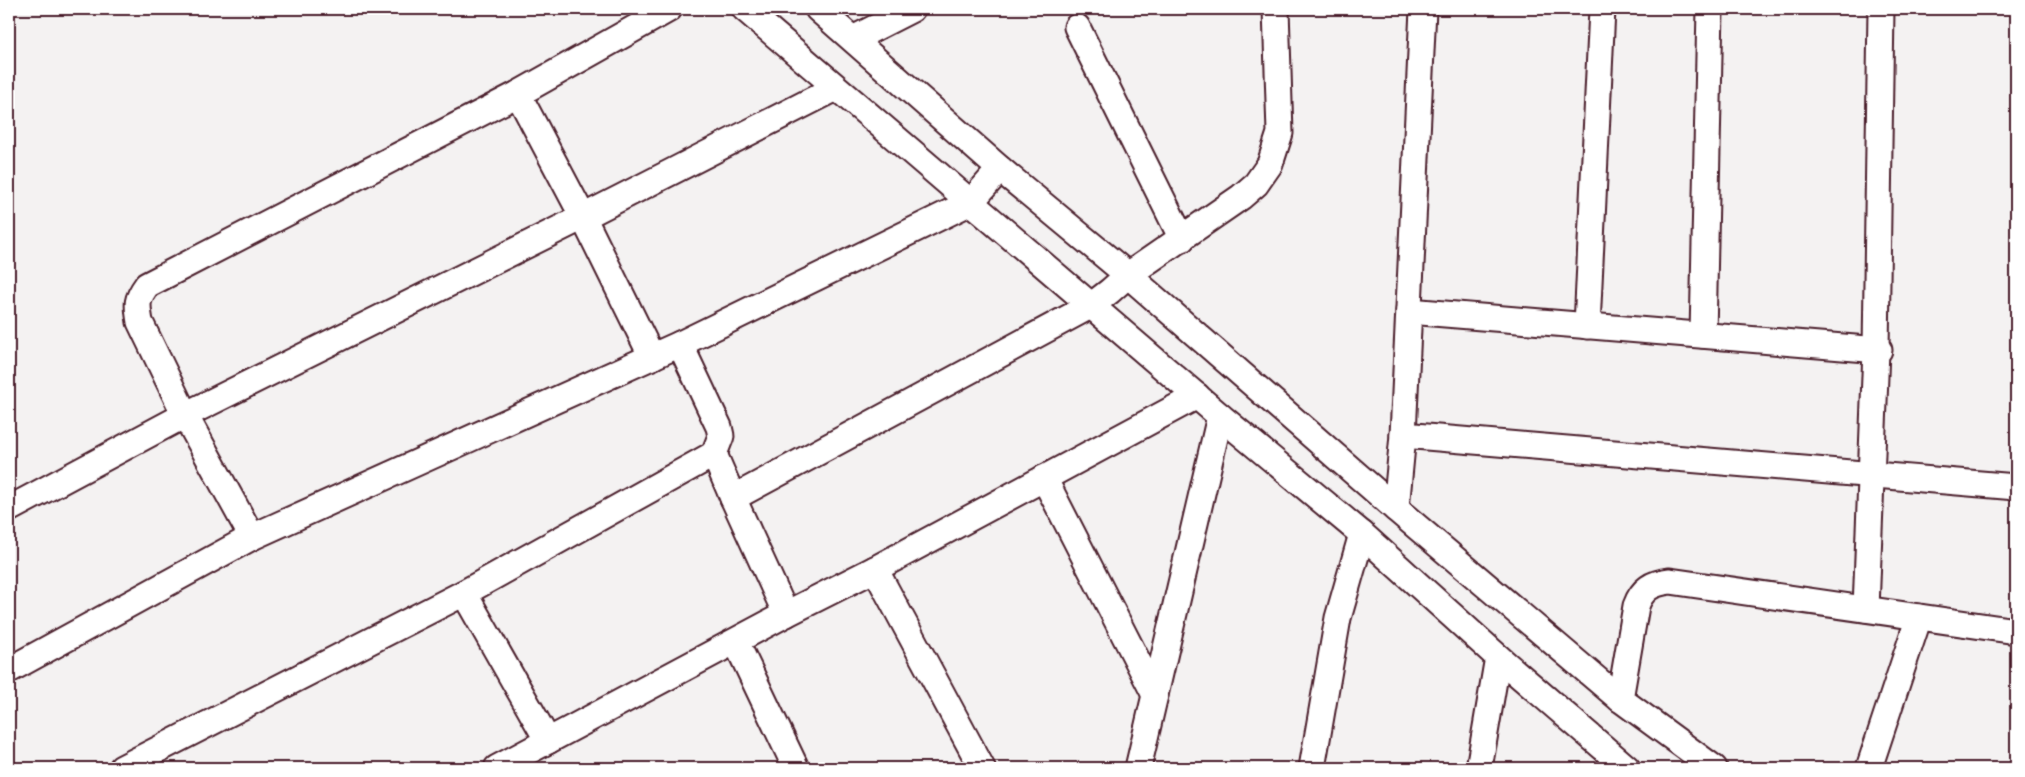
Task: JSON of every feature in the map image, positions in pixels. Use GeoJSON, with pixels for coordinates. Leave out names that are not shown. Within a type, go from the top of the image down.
{"type":"FeatureCollection","features":[{"type":"Feature","properties":{"kind":"street"},"geometry":{"type":"LineString","coordinates":[[252,537],[185,415],[140,322],[139,296],[147,285],[518,94],[669,9]]}},
{"type":"Feature","properties":{"kind":"street"},"geometry":{"type":"LineString","coordinates":[[745,9],[836,88],[986,184],[1113,288],[1396,509],[1620,699],[1714,768]]}},
{"type":"Feature","properties":{"kind":"street"},"geometry":{"type":"LineString","coordinates":[[818,9],[852,39],[986,184],[1113,288],[1197,396],[1362,534],[1498,657],[1627,768]]}},
{"type":"Feature","properties":{"kind":"street"},"geometry":{"type":"LineString","coordinates":[[852,39],[912,9]]}},
{"type":"Feature","properties":{"kind":"street"},"geometry":{"type":"LineString","coordinates":[[1396,509],[1403,435],[1423,9]]}},
{"type":"Feature","properties":{"kind":"street"},"geometry":{"type":"LineString","coordinates":[[1587,326],[1602,9]]}},
{"type":"Feature","properties":{"kind":"street"},"geometry":{"type":"LineString","coordinates":[[1702,335],[1710,9]]}},
{"type":"Feature","properties":{"kind":"street"},"geometry":{"type":"LineString","coordinates":[[1866,610],[1877,350],[1881,9]]}},
{"type":"Feature","properties":{"kind":"street"},"geometry":{"type":"LineString","coordinates":[[733,498],[1113,288],[1256,184],[1270,164],[1280,133],[1274,13]]}},
{"type":"Feature","properties":{"kind":"street"},"geometry":{"type":"LineString","coordinates":[[1077,27],[1182,239]]}},
{"type":"Feature","properties":{"kind":"street"},"geometry":{"type":"LineString","coordinates":[[9,509],[185,415],[583,217],[836,88]]}},
{"type":"Feature","properties":{"kind":"street"},"geometry":{"type":"LineString","coordinates":[[518,94],[583,217],[652,357]]}},
{"type":"Feature","properties":{"kind":"street"},"geometry":{"type":"LineString","coordinates":[[9,670],[252,537],[680,344],[986,184]]}},
{"type":"Feature","properties":{"kind":"street"},"geometry":{"type":"LineString","coordinates":[[1409,311],[1877,350]]}},
{"type":"Feature","properties":{"kind":"street"},"geometry":{"type":"LineString","coordinates":[[122,768],[464,593],[714,454],[721,436],[719,427],[680,344]]}},
{"type":"Feature","properties":{"kind":"street"},"geometry":{"type":"LineString","coordinates":[[497,768],[1197,396]]}},
{"type":"Feature","properties":{"kind":"street"},"geometry":{"type":"LineString","coordinates":[[1138,768],[1220,416]]}},
{"type":"Feature","properties":{"kind":"street"},"geometry":{"type":"LineString","coordinates":[[1403,435],[2016,487]]}},
{"type":"Feature","properties":{"kind":"street"},"geometry":{"type":"LineString","coordinates":[[714,454],[786,614]]}},
{"type":"Feature","properties":{"kind":"street"},"geometry":{"type":"LineString","coordinates":[[1044,478],[1155,695]]}},
{"type":"Feature","properties":{"kind":"street"},"geometry":{"type":"LineString","coordinates":[[1312,768],[1338,618],[1362,534]]}},
{"type":"Feature","properties":{"kind":"street"},"geometry":{"type":"LineString","coordinates":[[874,569],[982,768]]}},
{"type":"Feature","properties":{"kind":"street"},"geometry":{"type":"LineString","coordinates":[[1620,699],[1638,602],[1647,587],[1658,582],[1670,581],[2016,631]]}},
{"type":"Feature","properties":{"kind":"street"},"geometry":{"type":"LineString","coordinates":[[464,593],[548,741]]}},
{"type":"Feature","properties":{"kind":"street"},"geometry":{"type":"LineString","coordinates":[[1869,768],[1919,617]]}},
{"type":"Feature","properties":{"kind":"street"},"geometry":{"type":"LineString","coordinates":[[736,642],[796,768]]}},
{"type":"Feature","properties":{"kind":"street"},"geometry":{"type":"LineString","coordinates":[[1479,768],[1498,657]]}}]}
